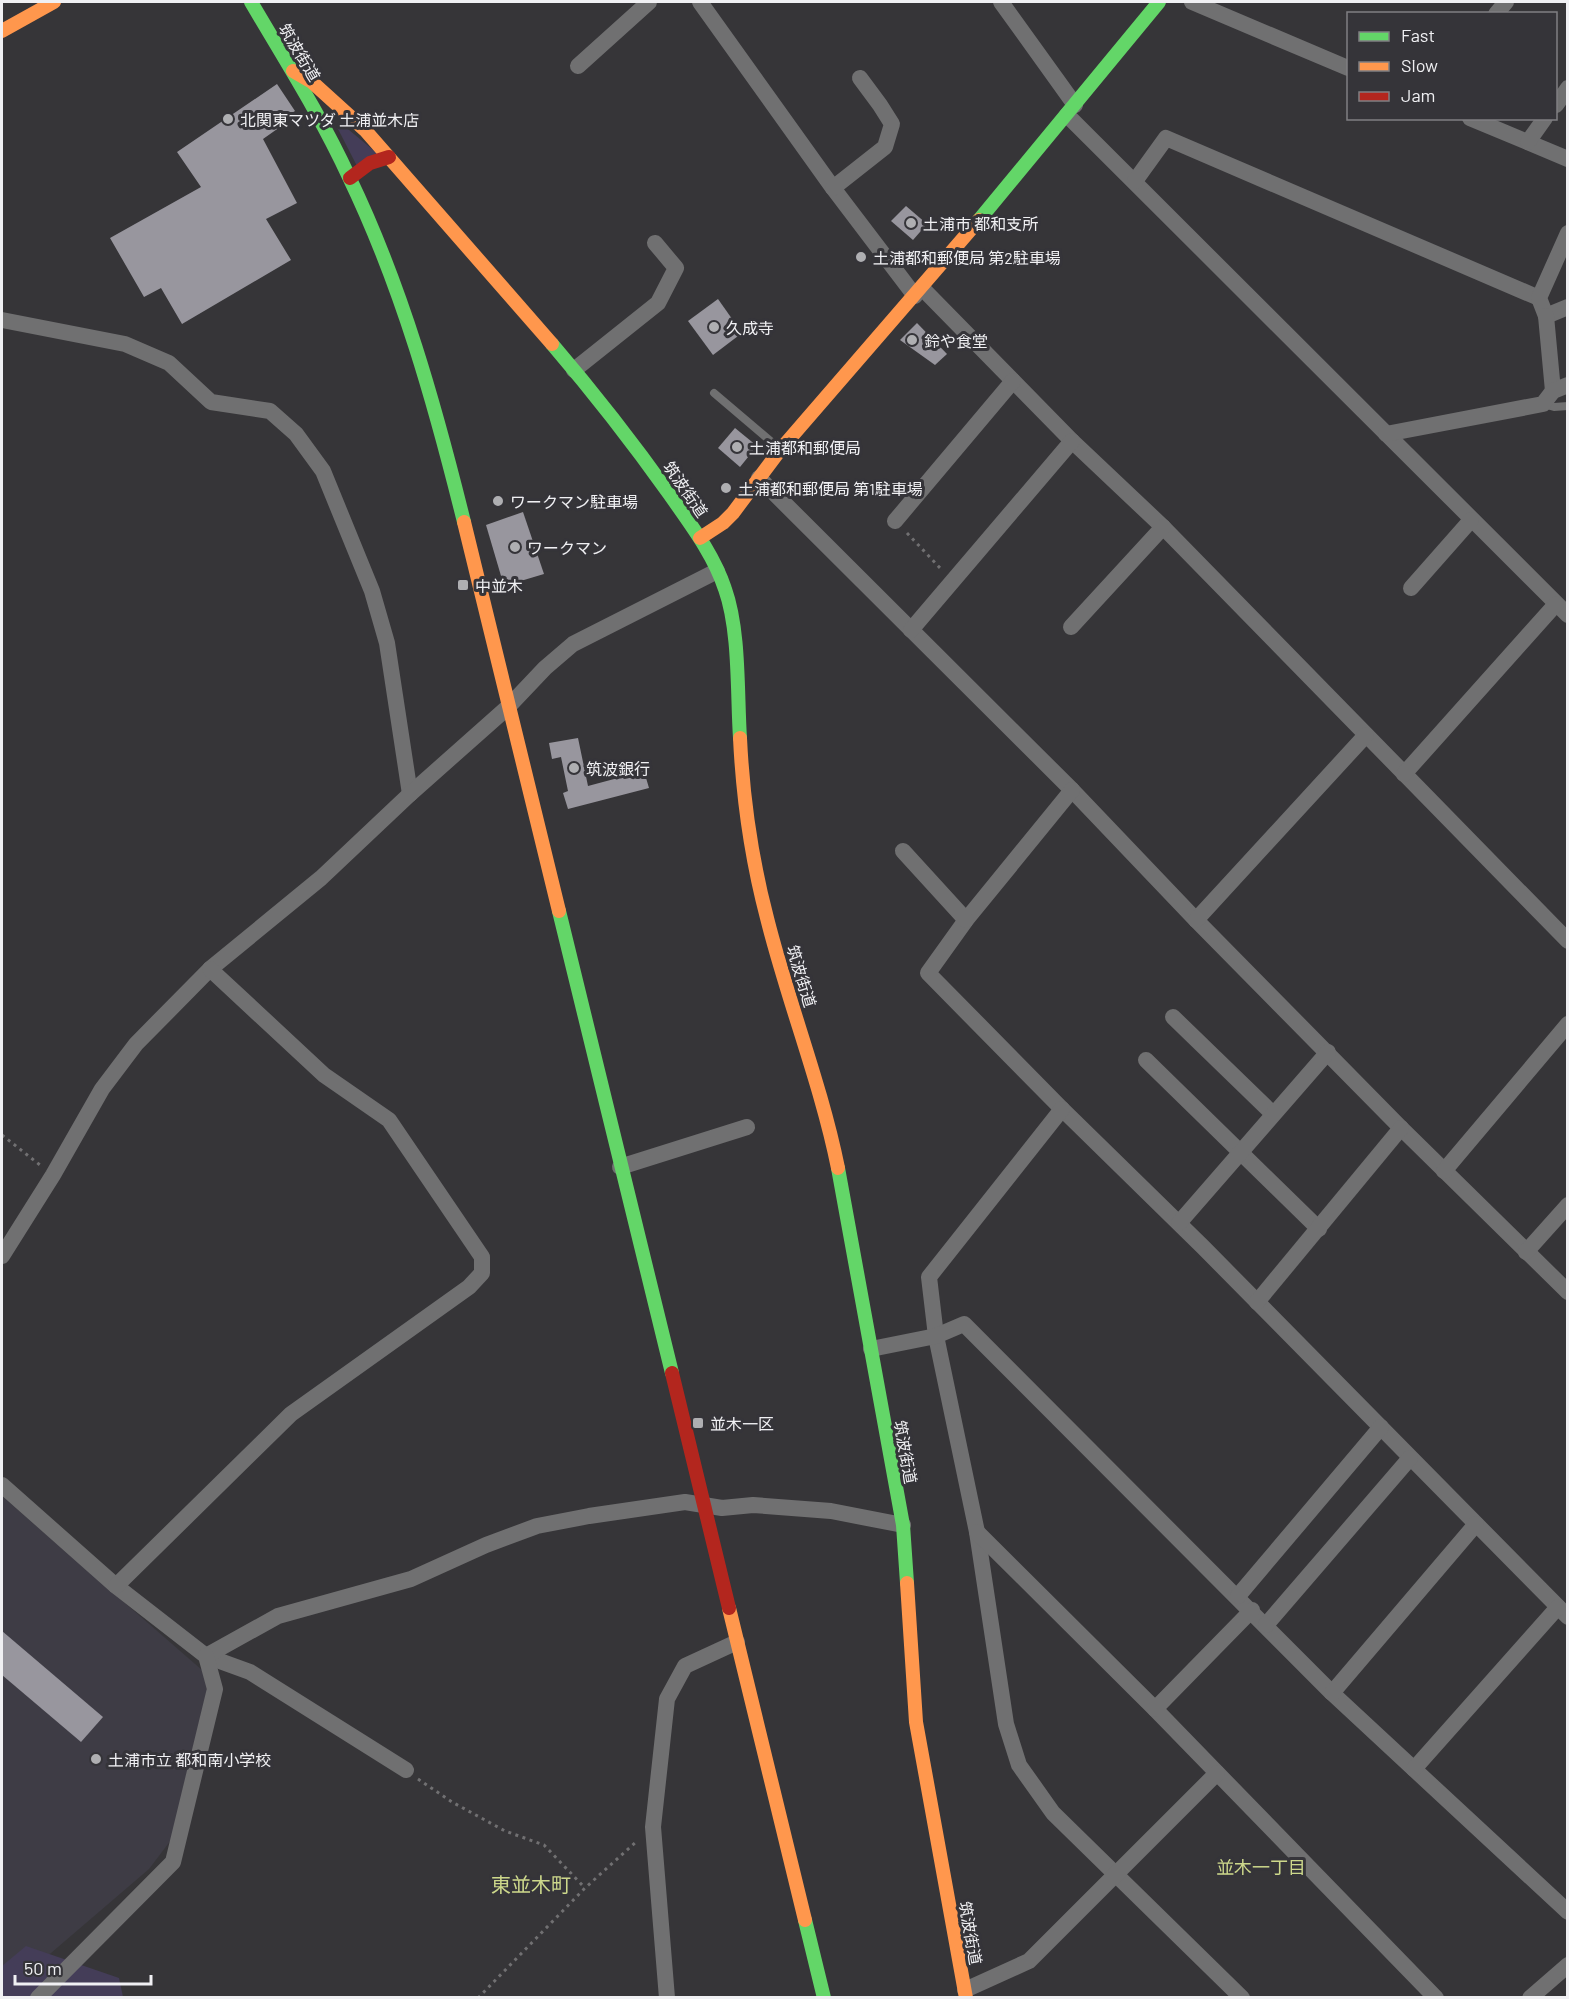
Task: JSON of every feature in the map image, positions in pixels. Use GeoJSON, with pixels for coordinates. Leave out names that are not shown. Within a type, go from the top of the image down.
{"type":"FeatureCollection","features":[{"type":"Feature","properties":{"kind":"street"},"geometry":{"type":"LineString","coordinates":[[2,31],[54,2]]}},
{"type":"Feature","properties":{"kind":"street","name":"筑波街道"},"geometry":{"type":"LineString","coordinates":[[251,2],[293,71],[350,178],[382,254],[425,372],[824,1998]]}},
{"type":"Feature","properties":{"kind":"street"},"geometry":{"type":"LineString","coordinates":[[578,66],[649,2]]}},
{"type":"Feature","properties":{"kind":"street"},"geometry":{"type":"LineString","coordinates":[[700,2],[833,188],[918,292],[1163,527],[1568,940]]}},
{"type":"Feature","properties":{"kind":"street"},"geometry":{"type":"LineString","coordinates":[[1001,2],[1071,110],[1135,181],[1562,609],[1404,774]]}},
{"type":"Feature","properties":{"kind":"street"},"geometry":{"type":"LineString","coordinates":[[700,538],[723,523],[780,450],[918,292],[1159,2]]}},
{"type":"Feature","properties":{"kind":"street"},"geometry":{"type":"LineString","coordinates":[[1192,2],[1347,68]]}},
{"type":"Feature","properties":{"kind":"street","name":"筑波街道"},"geometry":{"type":"LineString","coordinates":[[293,71],[312,82],[389,158],[574,370],[634,445],[700,538],[725,588],[733,618],[743,798],[752,856],[767,920],[794,1006],[837,1161],[903,1525],[916,1722],[965,1994]]}},
{"type":"Feature","properties":{"kind":"street"},"geometry":{"type":"LineString","coordinates":[[833,188],[885,147],[892,124],[860,78]]}},
{"type":"Feature","properties":{"kind":"street"},"geometry":{"type":"LineString","coordinates":[[1557,104],[1568,88]]}},
{"type":"Feature","properties":{"kind":"street"},"geometry":{"type":"LineString","coordinates":[[320,119],[339,114],[349,116]]}},
{"type":"Feature","properties":{"kind":"street"},"geometry":{"type":"LineString","coordinates":[[1475,120],[1568,159]]}},
{"type":"Feature","properties":{"kind":"street"},"geometry":{"type":"LineString","coordinates":[[1528,142],[1544,120]]}},
{"type":"Feature","properties":{"kind":"street"},"geometry":{"type":"LineString","coordinates":[[1135,181],[1166,138],[1539,298]]}},
{"type":"Feature","properties":{"kind":"street"},"geometry":{"type":"LineString","coordinates":[[350,178],[370,163],[389,158]]}},
{"type":"Feature","properties":{"kind":"street"},"geometry":{"type":"LineString","coordinates":[[1386,434],[1554,393],[1546,316],[1539,298],[1568,233]]}},
{"type":"Feature","properties":{"kind":"street"},"geometry":{"type":"LineString","coordinates":[[574,370],[658,303],[676,268],[656,243]]}},
{"type":"Feature","properties":{"kind":"street"},"geometry":{"type":"LineString","coordinates":[[1546,316],[1568,307]]}},
{"type":"Feature","properties":{"kind":"street"},"geometry":{"type":"LineString","coordinates":[[2,320],[125,344],[169,363],[211,402],[270,411],[296,434],[323,471],[372,591],[387,643],[410,794]]}},
{"type":"Feature","properties":{"kind":"street"},"geometry":{"type":"LineString","coordinates":[[895,521],[1013,381]]}},
{"type":"Feature","properties":{"kind":"street"},"geometry":{"type":"LineString","coordinates":[[911,630],[1072,441]]}},
{"type":"Feature","properties":{"kind":"street"},"geometry":{"type":"LineString","coordinates":[[759,478],[1072,790],[1196,920],[1444,1172],[1568,1292]]}},
{"type":"Feature","properties":{"kind":"street"},"geometry":{"type":"LineString","coordinates":[[1411,588],[1472,520]]}},
{"type":"Feature","properties":{"kind":"street"},"geometry":{"type":"LineString","coordinates":[[1071,627],[1163,527]]}},
{"type":"Feature","properties":{"kind":"street"},"geometry":{"type":"LineString","coordinates":[[2,1256],[53,1175],[102,1089],[136,1044],[210,969],[321,878],[410,794],[508,707],[545,668],[573,644],[717,572]]}},
{"type":"Feature","properties":{"kind":"street"},"geometry":{"type":"LineString","coordinates":[[1196,920],[1366,735]]}},
{"type":"Feature","properties":{"kind":"street"},"geometry":{"type":"LineString","coordinates":[[1072,790],[966,920],[928,973],[1179,1223],[1563,1612],[1414,1769]]}},
{"type":"Feature","properties":{"kind":"street"},"geometry":{"type":"LineString","coordinates":[[903,851],[966,920]]}},
{"type":"Feature","properties":{"kind":"street"},"geometry":{"type":"LineString","coordinates":[[116,1586],[291,1414],[468,1287],[482,1273],[482,1257],[389,1120],[324,1075],[210,969]]}},
{"type":"Feature","properties":{"kind":"street"},"geometry":{"type":"LineString","coordinates":[[1173,1017],[1272,1113]]}},
{"type":"Feature","properties":{"kind":"street"},"geometry":{"type":"LineString","coordinates":[[1444,1172],[1568,1024]]}},
{"type":"Feature","properties":{"kind":"street"},"geometry":{"type":"LineString","coordinates":[[1179,1223],[1272,1113],[1328,1052]]}},
{"type":"Feature","properties":{"kind":"street"},"geometry":{"type":"LineString","coordinates":[[1146,1060],[1319,1229]]}},
{"type":"Feature","properties":{"kind":"street"},"geometry":{"type":"LineString","coordinates":[[1062,1109],[929,1277],[936,1336],[977,1532],[1006,1724],[1018,1766],[1053,1813],[1242,1998]]}},
{"type":"Feature","properties":{"kind":"street"},"geometry":{"type":"LineString","coordinates":[[620,1167],[747,1127]]}},
{"type":"Feature","properties":{"kind":"street"},"geometry":{"type":"LineString","coordinates":[[1257,1302],[1401,1128]]}},
{"type":"Feature","properties":{"kind":"street"},"geometry":{"type":"LineString","coordinates":[[1526,1252],[1568,1205]]}},
{"type":"Feature","properties":{"kind":"street"},"geometry":{"type":"LineString","coordinates":[[871,1349],[936,1336],[964,1324],[1252,1610],[1332,1693],[1568,1912]]}},
{"type":"Feature","properties":{"kind":"street"},"geometry":{"type":"LineString","coordinates":[[1238,1596],[1381,1427]]}},
{"type":"Feature","properties":{"kind":"street"},"geometry":{"type":"LineString","coordinates":[[1266,1625],[1410,1458]]}},
{"type":"Feature","properties":{"kind":"street"},"geometry":{"type":"LineString","coordinates":[[2,1485],[116,1586],[206,1656],[250,1672],[406,1770]]}},
{"type":"Feature","properties":{"kind":"street"},"geometry":{"type":"LineString","coordinates":[[206,1656],[278,1616],[411,1579],[486,1545],[537,1526],[635,1508],[685,1502],[722,1508],[753,1505],[831,1511],[903,1525]]}},
{"type":"Feature","properties":{"kind":"street"},"geometry":{"type":"LineString","coordinates":[[1332,1693],[1476,1524]]}},
{"type":"Feature","properties":{"kind":"street"},"geometry":{"type":"LineString","coordinates":[[977,1532],[1155,1709],[1436,1998]]}},
{"type":"Feature","properties":{"kind":"street"},"geometry":{"type":"LineString","coordinates":[[1155,1709],[1252,1610]]}},
{"type":"Feature","properties":{"kind":"street"},"geometry":{"type":"LineString","coordinates":[[667,1998],[653,1827],[667,1699],[686,1666],[737,1642]]}},
{"type":"Feature","properties":{"kind":"street"},"geometry":{"type":"LineString","coordinates":[[38,1998],[173,1862],[215,1689],[206,1656]]}},
{"type":"Feature","properties":{"kind":"street"},"geometry":{"type":"LineString","coordinates":[[965,1994],[1029,1961],[1217,1773]]}},
{"type":"Feature","properties":{"kind":"street"},"geometry":{"type":"LineString","coordinates":[[1530,1998],[1568,1965]]}},
{"type":"Feature","properties":{"kind":"lane"},"geometry":{"type":"LineString","coordinates":[[714,393],[780,450]]}},
{"type":"Feature","properties":{"kind":"lane"},"geometry":{"type":"LineString","coordinates":[[1554,393],[1554,407],[1568,406]]}},
{"type":"Feature","properties":{"kind":"path"},"geometry":{"type":"LineString","coordinates":[[895,521],[952,581]]}},
{"type":"Feature","properties":{"kind":"path"},"geometry":{"type":"LineString","coordinates":[[2,1135],[53,1175]]}},
{"type":"Feature","properties":{"kind":"path"},"geometry":{"type":"LineString","coordinates":[[406,1770],[452,1802],[505,1831],[544,1845],[585,1888]]}},
{"type":"Feature","properties":{"kind":"path"},"geometry":{"type":"LineString","coordinates":[[478,1998],[585,1888],[653,1827]]}},
{"type":"Feature","properties":{"kind":"shaded area"},"geometry":{"type":"Polygon","coordinates":[[[343,125],[378,154],[357,166],[337,127],[343,125]]]}},
{"type":"Feature","properties":{"kind":"shaded area","name":"土浦市立 都和南小学校"},"geometry":{"type":"Polygon","coordinates":[[[2,1496],[210,1677],[171,1840],[149,1869],[2,1995],[2,1496]]]}},
{"type":"Feature","properties":{"kind":"shaded area"},"geometry":{"type":"Polygon","coordinates":[[[26,1946],[119,1978],[123,1997],[2,1998],[2,1966],[26,1946]]]}},
{"type":"Feature","properties":{"kind":"building"},"geometry":{"type":"Polygon","coordinates":[[[277,84],[295,111],[287,116],[290,120],[263,139],[297,203],[266,219],[291,260],[182,324],[161,288],[144,297],[110,238],[201,187],[177,152],[277,84]]]}},
{"type":"Feature","properties":{"kind":"building"},"geometry":{"type":"Polygon","coordinates":[[[906,206],[927,224],[913,240],[891,221],[906,206]]]}},
{"type":"Feature","properties":{"kind":"building"},"geometry":{"type":"Polygon","coordinates":[[[718,299],[742,333],[713,355],[688,321],[718,299]]]}},
{"type":"Feature","properties":{"kind":"building"},"geometry":{"type":"Polygon","coordinates":[[[917,323],[947,354],[935,365],[900,340],[917,323]]]}},
{"type":"Feature","properties":{"kind":"building"},"geometry":{"type":"Polygon","coordinates":[[[735,428],[757,446],[740,467],[718,448],[735,428]]]}},
{"type":"Feature","properties":{"kind":"building"},"geometry":{"type":"Polygon","coordinates":[[[523,512],[544,574],[504,586],[486,525],[523,512]]]}},
{"type":"Feature","properties":{"kind":"building"},"geometry":{"type":"Polygon","coordinates":[[[578,738],[588,786],[644,771],[649,788],[568,809],[563,793],[568,791],[561,757],[552,759],[549,743],[578,738]]]}},
{"type":"Feature","properties":{"kind":"building"},"geometry":{"type":"Polygon","coordinates":[[[2,1631],[103,1717],[81,1742],[2,1675],[2,1631]]]}},
{"type":"Feature","properties":{"kind":"traffic: fast"},"geometry":{"type":"LineString","coordinates":[[251,2],[327,132],[368,219],[416,347],[464,522]]}},
{"type":"Feature","properties":{"kind":"traffic: fast"},"geometry":{"type":"LineString","coordinates":[[979,220],[1159,2]]}},
{"type":"Feature","properties":{"kind":"traffic: fast"},"geometry":{"type":"LineString","coordinates":[[552,344],[642,456],[694,529],[715,564],[725,589],[733,624],[740,738]]}},
{"type":"Feature","properties":{"kind":"traffic: fast"},"geometry":{"type":"LineString","coordinates":[[559,911],[672,1373]]}},
{"type":"Feature","properties":{"kind":"traffic: fast"},"geometry":{"type":"LineString","coordinates":[[838,1168],[903,1525],[907,1583]]}},
{"type":"Feature","properties":{"kind":"traffic: fast"},"geometry":{"type":"LineString","coordinates":[[805,1920],[824,1998]]}},
{"type":"Feature","properties":{"kind":"traffic: slow"},"geometry":{"type":"LineString","coordinates":[[2,31],[54,2]]}},
{"type":"Feature","properties":{"kind":"traffic: slow"},"geometry":{"type":"LineString","coordinates":[[293,71],[312,82],[365,130],[552,344]]}},
{"type":"Feature","properties":{"kind":"traffic: slow"},"geometry":{"type":"LineString","coordinates":[[700,538],[723,523],[733,513],[780,450],[979,220]]}},
{"type":"Feature","properties":{"kind":"traffic: slow"},"geometry":{"type":"LineString","coordinates":[[464,522],[559,911]]}},
{"type":"Feature","properties":{"kind":"traffic: slow"},"geometry":{"type":"LineString","coordinates":[[740,738],[749,829],[761,895],[775,949],[823,1105],[838,1168]]}},
{"type":"Feature","properties":{"kind":"traffic: slow"},"geometry":{"type":"LineString","coordinates":[[907,1583],[916,1722],[966,1998]]}},
{"type":"Feature","properties":{"kind":"traffic: slow"},"geometry":{"type":"LineString","coordinates":[[729,1608],[805,1920]]}},
{"type":"Feature","properties":{"kind":"traffic: jam"},"geometry":{"type":"LineString","coordinates":[[350,178],[370,163],[389,157]]}},
{"type":"Feature","properties":{"kind":"traffic: jam"},"geometry":{"type":"LineString","coordinates":[[672,1373],[729,1608]]}},
{"type":"Feature","properties":{"kind":"place","name":"北関東マツダ 土浦並木店"},"geometry":{"type":"Point","coordinates":[228,119]}},
{"type":"Feature","properties":{"kind":"place","name":"土浦市 都和支所"},"geometry":{"type":"Point","coordinates":[911,223]}},
{"type":"Feature","properties":{"kind":"place","name":"土浦都和郵便局 第2駐車場"},"geometry":{"type":"Point","coordinates":[861,257]}},
{"type":"Feature","properties":{"kind":"place","name":"久成寺"},"geometry":{"type":"Point","coordinates":[714,327]}},
{"type":"Feature","properties":{"kind":"place","name":"鈴や食堂"},"geometry":{"type":"Point","coordinates":[912,340]}},
{"type":"Feature","properties":{"kind":"place","name":"土浦都和郵便局"},"geometry":{"type":"Point","coordinates":[737,447]}},
{"type":"Feature","properties":{"kind":"place","name":"土浦都和郵便局 第1駐車場"},"geometry":{"type":"Point","coordinates":[726,488]}},
{"type":"Feature","properties":{"kind":"place","name":"ワークマン駐車場"},"geometry":{"type":"Point","coordinates":[498,501]}},
{"type":"Feature","properties":{"kind":"place","name":"ワークマン"},"geometry":{"type":"Point","coordinates":[515,547]}},
{"type":"Feature","properties":{"kind":"place","name":"中並木"},"geometry":{"type":"Point","coordinates":[463,585]}},
{"type":"Feature","properties":{"kind":"place","name":"筑波銀行"},"geometry":{"type":"Point","coordinates":[574,768]}},
{"type":"Feature","properties":{"kind":"place","name":"並木一区"},"geometry":{"type":"Point","coordinates":[698,1423]}},
{"type":"Feature","properties":{"kind":"place","name":"土浦市立 都和南小学校"},"geometry":{"type":"Point","coordinates":[96,1759]}},
{"type":"Feature","properties":{"kind":"district","name":"並木一丁目"},"geometry":{"type":"Point","coordinates":[1261,1867]}},
{"type":"Feature","properties":{"kind":"district","name":"東並木町"},"geometry":{"type":"Point","coordinates":[531,1884]}}]}
